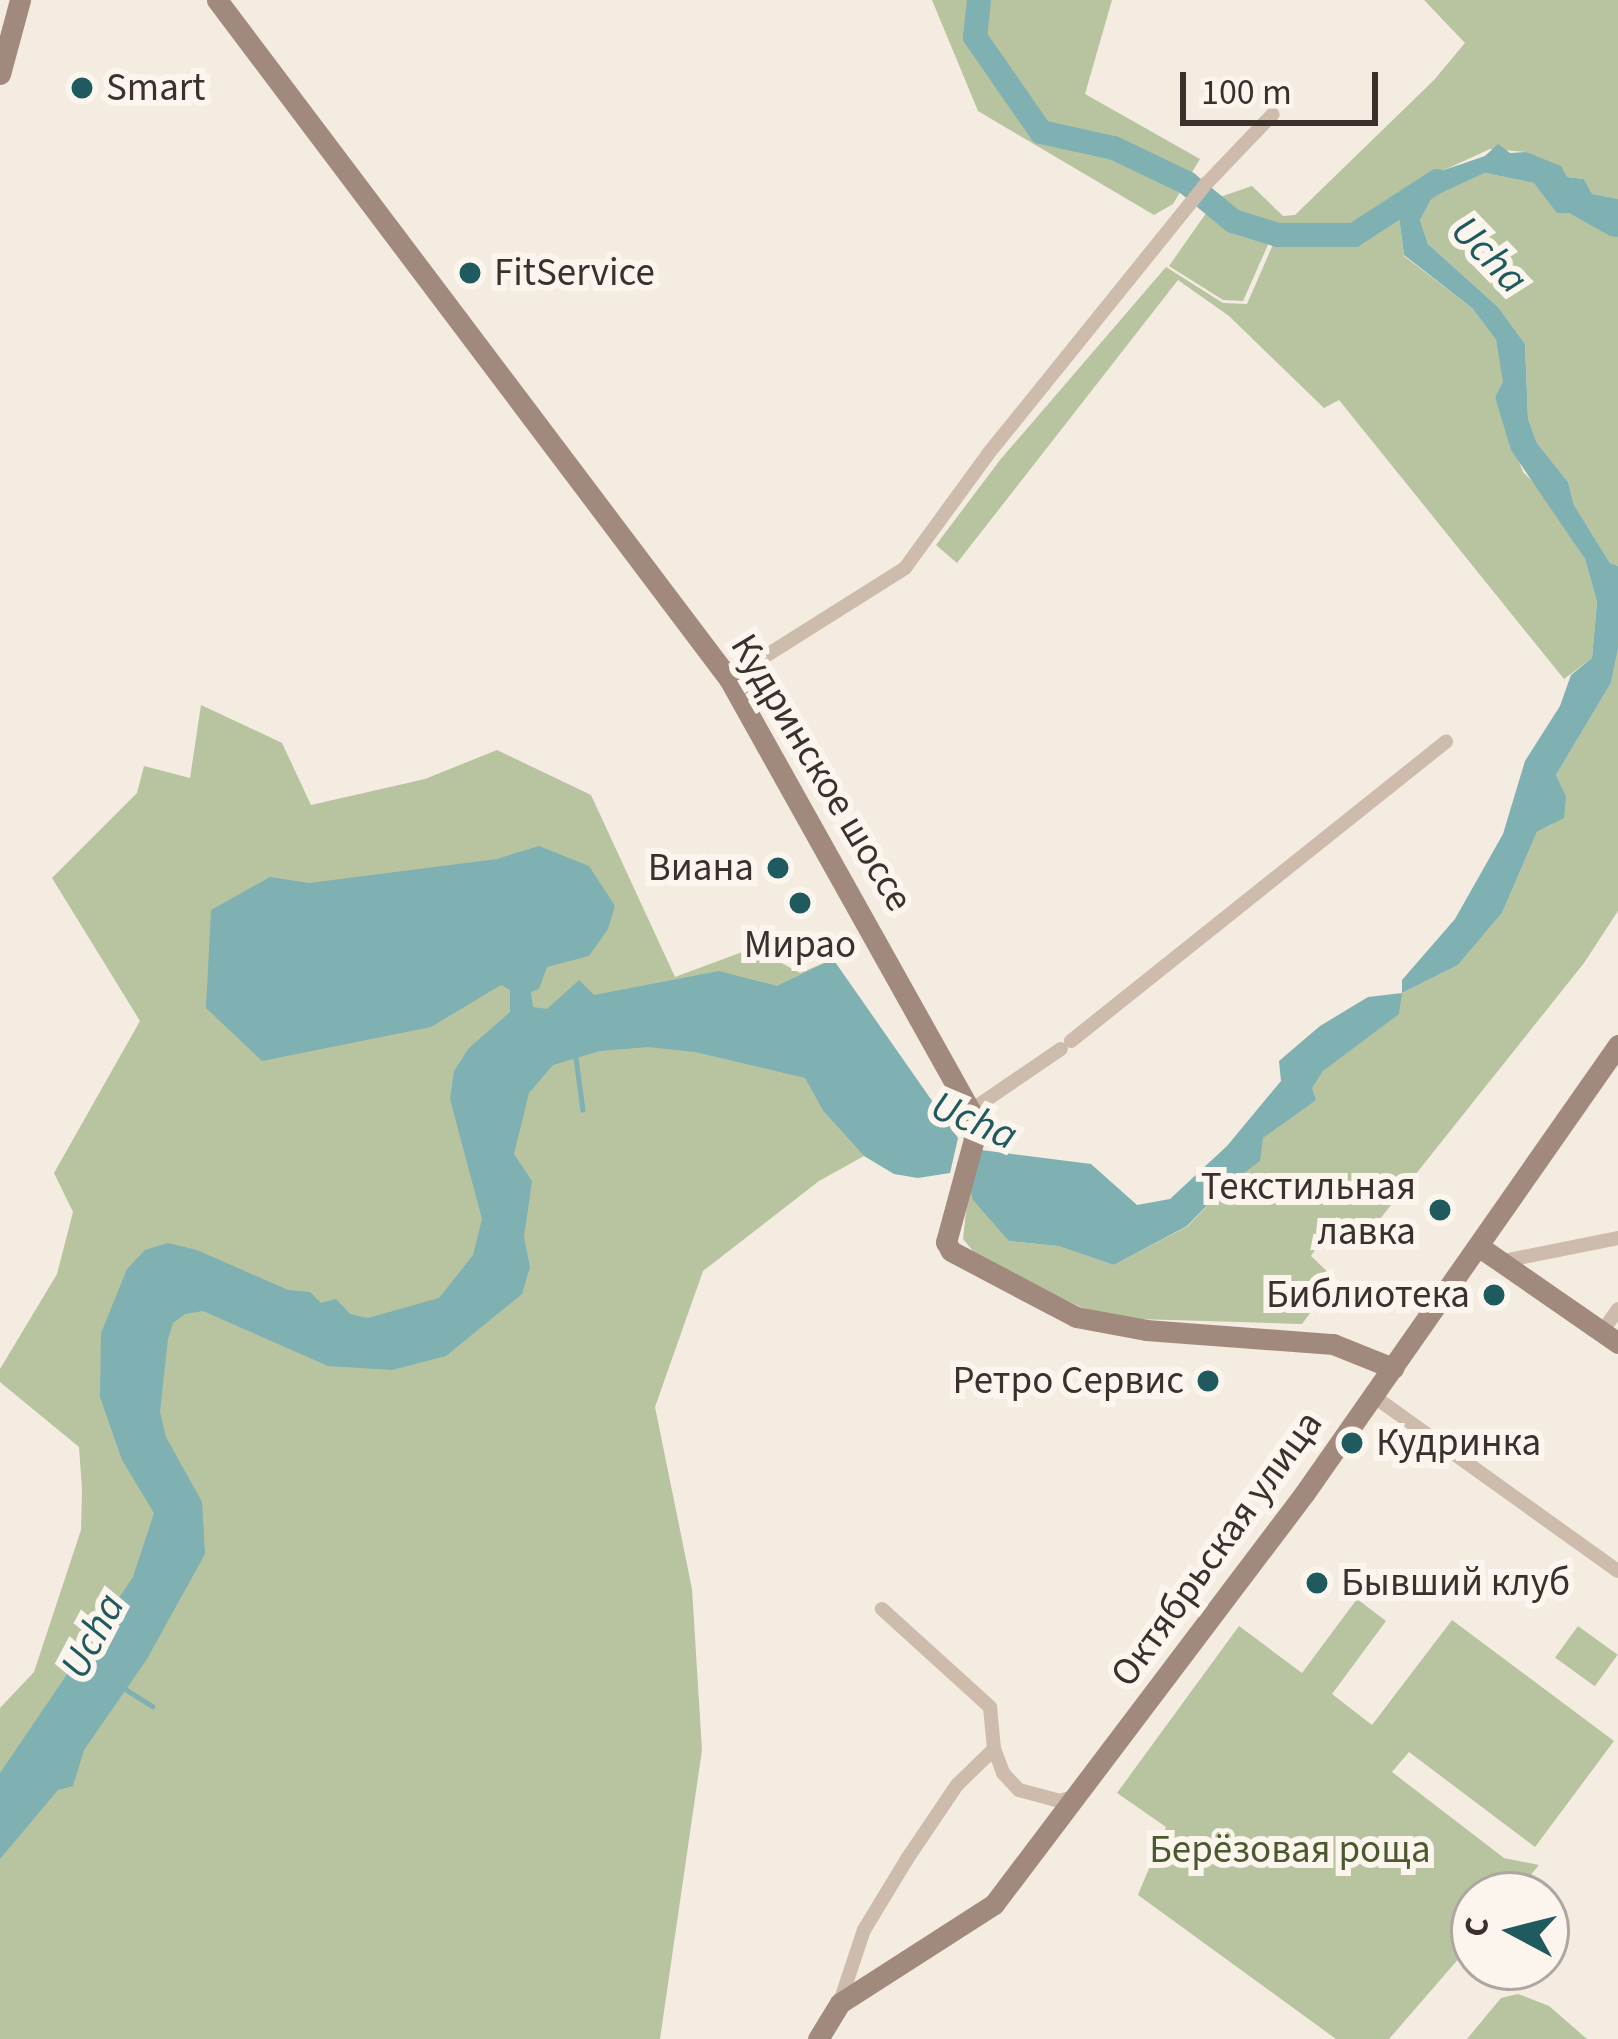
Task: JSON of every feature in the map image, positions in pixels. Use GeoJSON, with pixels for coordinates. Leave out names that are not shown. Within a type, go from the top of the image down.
{"type":"FeatureCollection","features":[{"type":"Feature","properties":{"kind":"street"},"geometry":{"type":"LineString","coordinates":[[0,74],[20,0]]}},
{"type":"Feature","properties":{"kind":"street","name":"Кудринское шоссе"},"geometry":{"type":"LineString","coordinates":[[217,0],[729,679],[970,1111],[974,1139],[946,1242],[951,1251],[1076,1317],[1146,1330],[1333,1344],[1394,1368]]}},
{"type":"Feature","properties":{"kind":"street"},"geometry":{"type":"LineString","coordinates":[[729,679],[905,568],[988,454],[1207,183],[1273,114]]}},
{"type":"Feature","properties":{"kind":"street"},"geometry":{"type":"LineString","coordinates":[[970,1111],[1066,1046],[1446,742]]}},
{"type":"Feature","properties":{"kind":"street","name":"Октябрьская улица"},"geometry":{"type":"LineString","coordinates":[[818,2039],[840,2003],[994,1904],[1082,1794],[1372,1395],[1489,1255],[1618,1045]]}},
{"type":"Feature","properties":{"kind":"street"},"geometry":{"type":"LineString","coordinates":[[1489,1255],[1618,1238]]}},
{"type":"Feature","properties":{"kind":"street"},"geometry":{"type":"LineString","coordinates":[[1489,1255],[1610,1337],[1618,1310]]}},
{"type":"Feature","properties":{"kind":"street"},"geometry":{"type":"LineString","coordinates":[[1372,1395],[1618,1571]]}},
{"type":"Feature","properties":{"kind":"street"},"geometry":{"type":"LineString","coordinates":[[883,1609],[990,1707],[994,1749],[1019,1790],[1060,1801],[1082,1794]]}},
{"type":"Feature","properties":{"kind":"street"},"geometry":{"type":"LineString","coordinates":[[840,2003],[864,1930],[896,1877],[957,1785],[994,1749]]}},
{"type":"Feature","properties":{"kind":"green space"},"geometry":{"type":"Polygon","coordinates":[[[932,0],[1112,0],[1085,94],[1200,159],[1173,204],[1154,215],[978,111],[932,0]]]}},
{"type":"Feature","properties":{"kind":"green space"},"geometry":{"type":"Polygon","coordinates":[[[1424,0],[1618,0],[1618,199],[1592,194],[1584,179],[1567,177],[1526,152],[1490,149],[1444,170],[1399,217],[1404,256],[1472,308],[1496,340],[1504,383],[1495,397],[1523,472],[1540,489],[1585,559],[1597,602],[1592,658],[1564,679],[1339,400],[1324,408],[1229,316],[1178,280],[957,563],[936,545],[1000,460],[1166,267],[1223,303],[1247,304],[1278,233],[1234,214],[1220,197],[1252,186],[1283,216],[1295,215],[1434,80],[1465,43],[1424,0]]]}},
{"type":"Feature","properties":{"kind":"green space"},"geometry":{"type":"Polygon","coordinates":[[[1485,173],[1534,183],[1569,213],[1618,237],[1618,566],[1610,563],[1574,505],[1568,482],[1537,443],[1528,419],[1525,344],[1498,307],[1428,244],[1420,220],[1431,197],[1485,173]]]}},
{"type":"Feature","properties":{"kind":"green space"},"geometry":{"type":"Polygon","coordinates":[[[1216,199],[1233,217],[1230,224],[1271,238],[1243,301],[1223,300],[1169,266],[1216,199]]]}},
{"type":"Feature","properties":{"kind":"green space"},"geometry":{"type":"Polygon","coordinates":[[[1618,649],[1618,911],[1584,963],[1368,1234],[1336,1217],[1311,1256],[1335,1279],[1302,1324],[1103,1318],[978,1257],[963,1239],[969,1186],[1009,1241],[1058,1246],[1114,1265],[1188,1226],[1225,1187],[1238,1181],[1263,1138],[1323,1071],[1402,993],[1458,965],[1502,913],[1537,832],[1553,824],[1566,796],[1556,775],[1611,683],[1618,649]]]}},
{"type":"Feature","properties":{"kind":"green space"},"geometry":{"type":"Polygon","coordinates":[[[201,705],[282,743],[311,805],[425,779],[497,750],[591,795],[675,977],[745,951],[759,951],[800,973],[833,959],[824,1112],[864,1156],[819,1181],[703,1271],[655,1407],[692,1589],[702,1750],[660,2039],[0,2039],[0,1708],[34,1672],[81,1530],[82,1489],[79,1447],[0,1382],[0,1369],[57,1274],[73,1212],[54,1173],[140,1021],[52,878],[137,793],[144,766],[190,778],[201,705]]]}},
{"type":"Feature","properties":{"kind":"green space","name":"Берёзовая роща"},"geometry":{"type":"Polygon","coordinates":[[[1357,1599],[1386,1621],[1332,1694],[1372,1725],[1452,1620],[1614,1741],[1535,1847],[1409,1752],[1392,1772],[1504,1858],[1539,1865],[1534,1871],[1450,1871],[1450,1969],[1389,2039],[1336,2039],[1138,1895],[1166,1827],[1117,1793],[1239,1626],[1302,1673],[1357,1599]]]}},
{"type":"Feature","properties":{"kind":"green space"},"geometry":{"type":"Polygon","coordinates":[[[1578,1626],[1618,1655],[1595,1686],[1555,1658],[1578,1626]]]}},
{"type":"Feature","properties":{"kind":"green space"},"geometry":{"type":"Polygon","coordinates":[[[1518,1994],[1549,2006],[1587,2039],[1467,2039],[1501,1998],[1518,1994]]]}},
{"type":"Feature","properties":{"kind":"water"},"geometry":{"type":"Polygon","coordinates":[[[1498,144],[1510,153],[1526,152],[1561,166],[1567,177],[1584,179],[1592,194],[1618,199],[1618,237],[1569,213],[1557,213],[1534,183],[1485,173],[1432,197],[1420,220],[1428,244],[1498,307],[1525,344],[1528,419],[1537,443],[1568,482],[1574,505],[1610,563],[1618,566],[1618,649],[1611,683],[1556,775],[1566,796],[1564,818],[1537,832],[1502,913],[1458,965],[1402,993],[1402,980],[1455,919],[1503,834],[1525,761],[1560,706],[1571,675],[1592,658],[1597,602],[1585,559],[1511,450],[1495,397],[1503,382],[1496,340],[1472,308],[1404,255],[1399,217],[1444,170],[1485,156],[1498,144]]]}},
{"type":"Feature","properties":{"kind":"water","name":"Ucha"},"geometry":{"type":"Polygon","coordinates":[[[539,846],[589,866],[615,906],[608,929],[589,956],[547,967],[539,989],[531,992],[533,1007],[547,1009],[579,980],[594,995],[719,971],[777,986],[833,959],[958,1138],[950,1173],[918,1178],[894,1174],[864,1156],[824,1112],[805,1078],[695,1052],[648,1047],[600,1051],[553,1065],[529,1093],[514,1154],[532,1181],[524,1237],[530,1267],[522,1294],[446,1356],[392,1370],[328,1366],[203,1311],[185,1314],[173,1323],[168,1339],[160,1412],[166,1437],[202,1502],[205,1554],[147,1659],[84,1750],[73,1786],[58,1790],[0,1859],[0,1773],[133,1577],[154,1513],[122,1460],[100,1397],[101,1333],[127,1269],[145,1250],[168,1243],[197,1250],[288,1290],[310,1292],[321,1303],[336,1299],[350,1314],[368,1318],[439,1298],[473,1255],[482,1219],[450,1099],[454,1071],[469,1048],[510,1012],[510,990],[501,985],[431,1027],[262,1061],[206,1008],[211,910],[270,877],[309,883],[497,859],[539,846]]]}},
{"type":"Feature","properties":{"kind":"water"},"geometry":{"type":"Polygon","coordinates":[[[1402,993],[1399,1014],[1323,1071],[1312,1088],[1316,1100],[1263,1138],[1260,1161],[1225,1187],[1187,1226],[1114,1265],[1058,1246],[1009,1241],[973,1200],[969,1186],[981,1150],[1091,1164],[1137,1205],[1170,1199],[1227,1146],[1281,1081],[1279,1061],[1320,1026],[1368,997],[1402,993]]]}},
{"type":"Feature","properties":{"kind":"waterway"},"geometry":{"type":"LineString","coordinates":[[979,0],[975,37],[1041,132],[1114,148],[1187,183],[1233,221],[1278,235],[1354,235],[1437,181]]}},
{"type":"Feature","properties":{"kind":"waterway"},"geometry":{"type":"LineString","coordinates":[[576,1058],[583,1110]]}},
{"type":"Feature","properties":{"kind":"waterway"},"geometry":{"type":"LineString","coordinates":[[122,1687],[153,1706]]}},
{"type":"Feature","properties":{"kind":"place","name":"Smart"},"geometry":{"type":"Point","coordinates":[82,88]}},
{"type":"Feature","properties":{"kind":"place","name":"FitService"},"geometry":{"type":"Point","coordinates":[470,273]}},
{"type":"Feature","properties":{"kind":"place","name":"Виана"},"geometry":{"type":"Point","coordinates":[778,868]}},
{"type":"Feature","properties":{"kind":"place","name":"Мирао"},"geometry":{"type":"Point","coordinates":[800,903]}},
{"type":"Feature","properties":{"kind":"place","name":"Текстильная лавка"},"geometry":{"type":"Point","coordinates":[1440,1210]}},
{"type":"Feature","properties":{"kind":"place","name":"Библиотека"},"geometry":{"type":"Point","coordinates":[1494,1295]}},
{"type":"Feature","properties":{"kind":"place","name":"Ретро Сервис"},"geometry":{"type":"Point","coordinates":[1208,1381]}},
{"type":"Feature","properties":{"kind":"place","name":"Кудринка"},"geometry":{"type":"Point","coordinates":[1352,1443]}},
{"type":"Feature","properties":{"kind":"place","name":"Бывший клуб"},"geometry":{"type":"Point","coordinates":[1317,1583]}}]}
